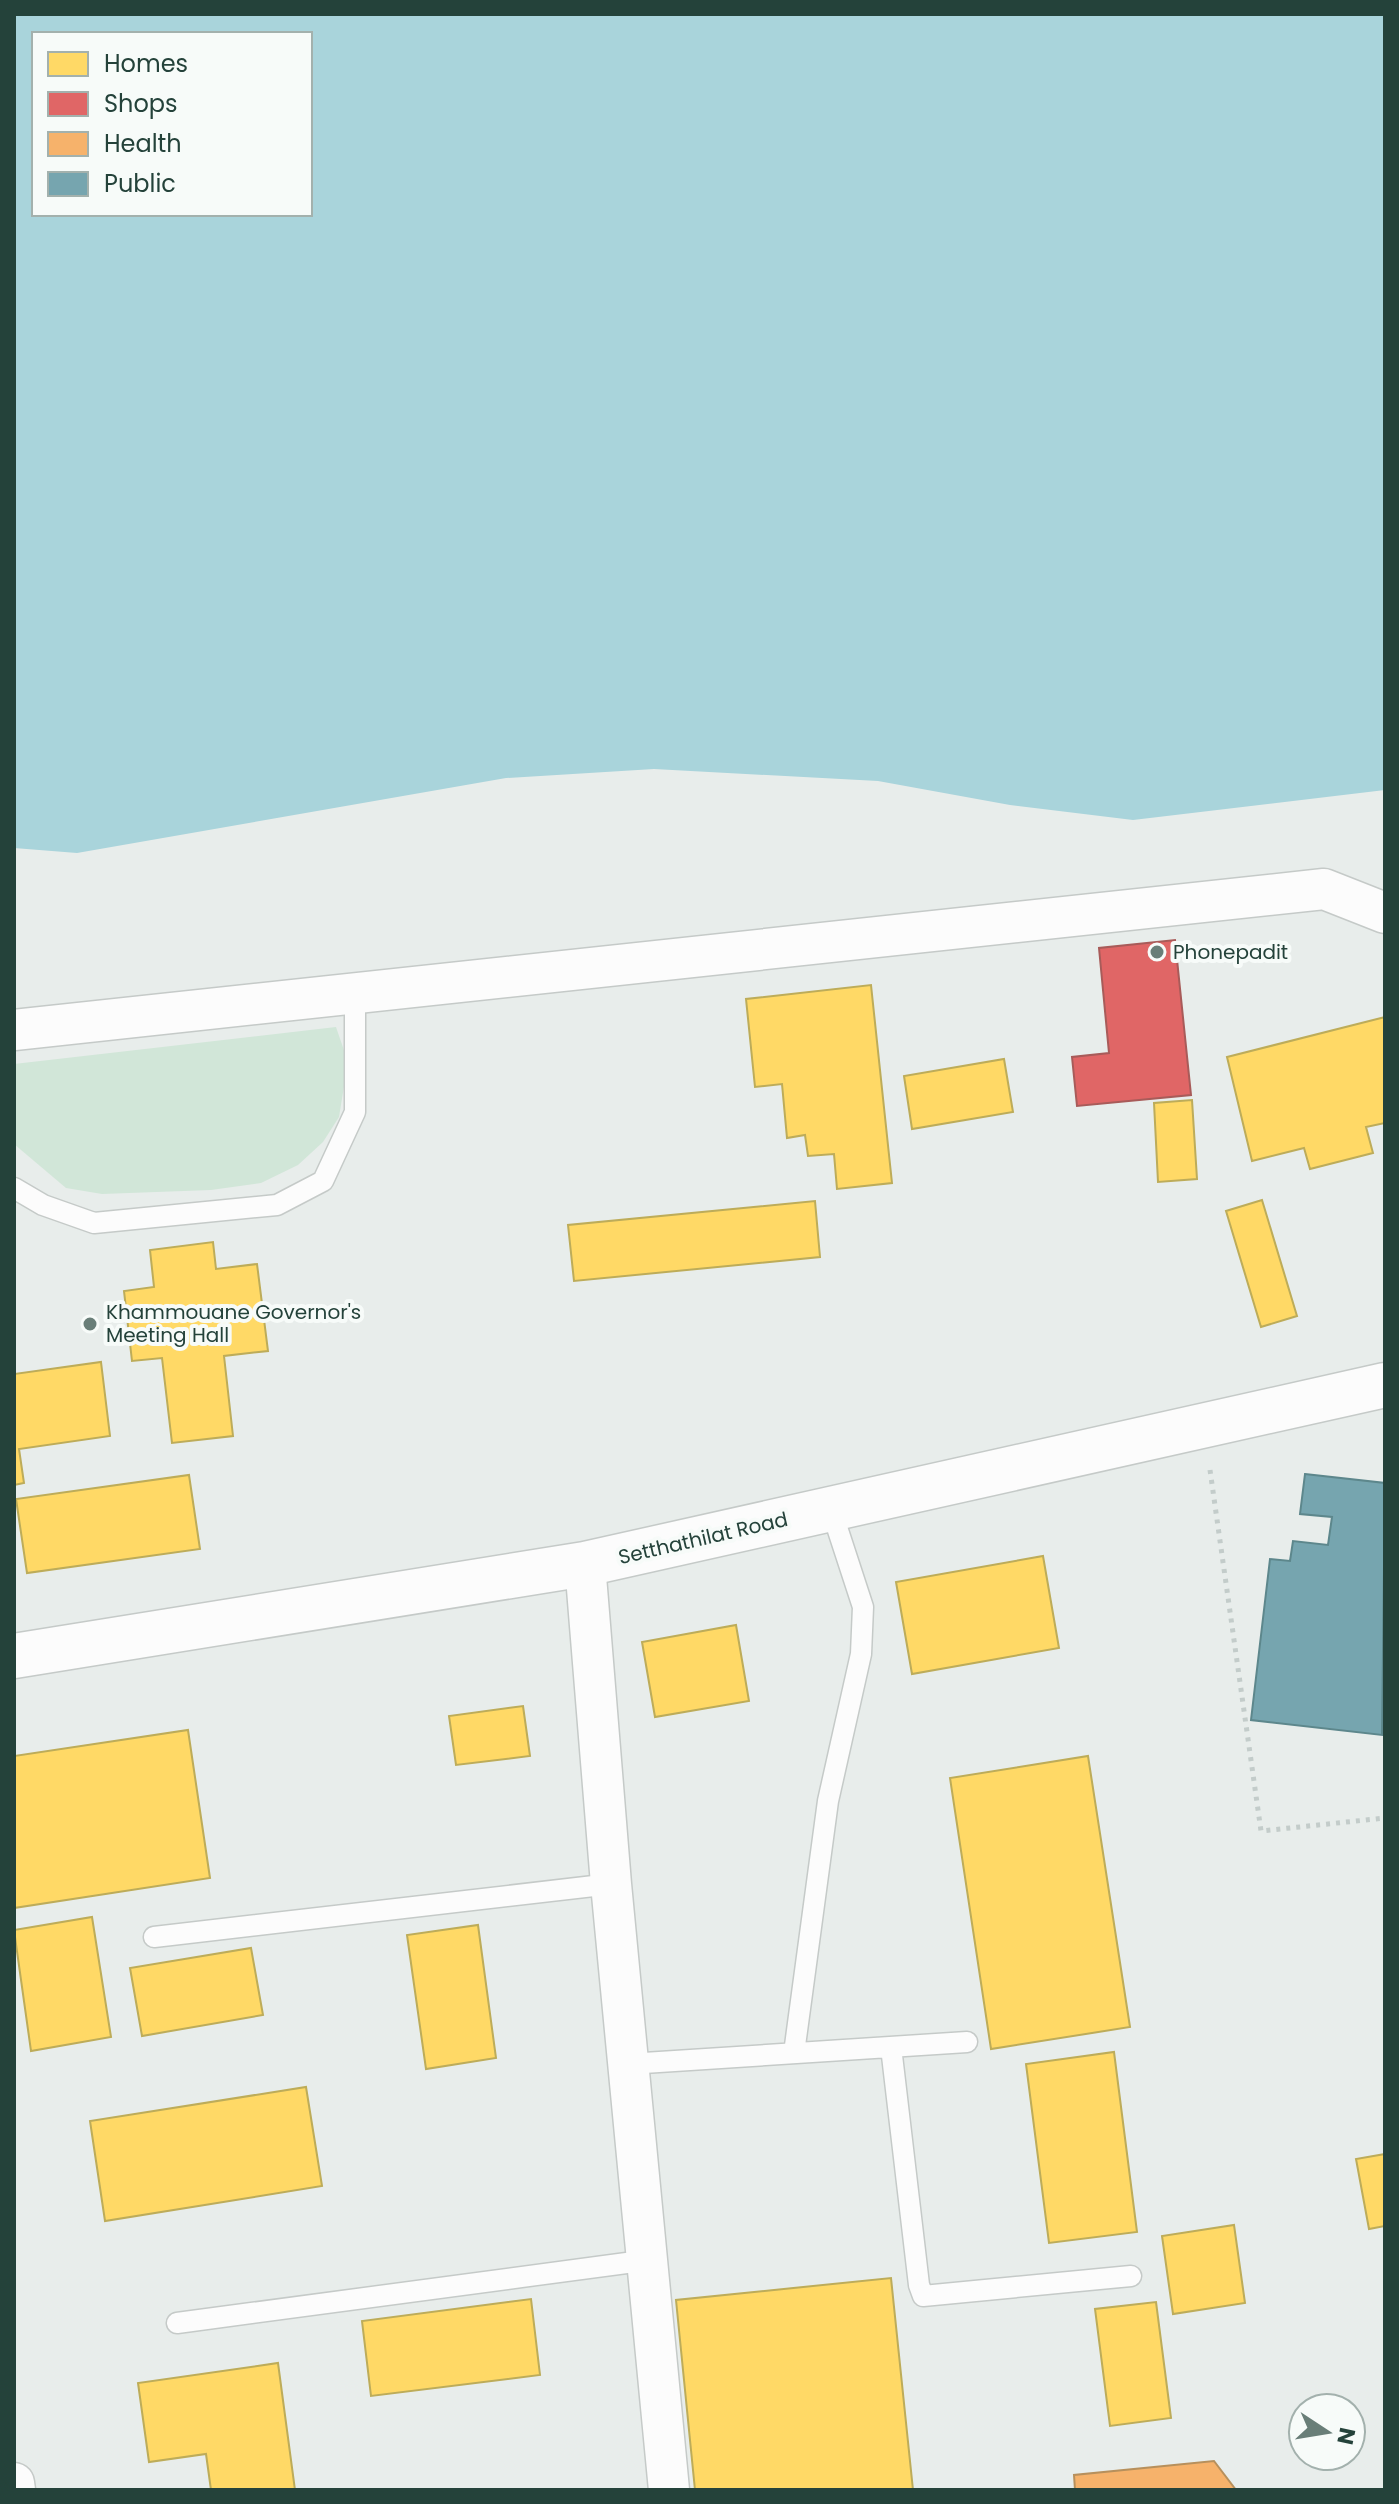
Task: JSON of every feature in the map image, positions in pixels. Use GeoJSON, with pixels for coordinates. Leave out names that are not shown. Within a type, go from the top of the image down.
{"type":"FeatureCollection","features":[{"type":"Feature","properties":{"kind":"street"},"geometry":{"type":"LineString","coordinates":[[14,1030],[1324,889],[1385,913]]}},
{"type":"Feature","properties":{"kind":"street","name":"Setthathilat Road"},"geometry":{"type":"LineString","coordinates":[[14,1656],[585,1564],[1385,1385]]}},
{"type":"Feature","properties":{"kind":"street"},"geometry":{"type":"LineString","coordinates":[[585,1564],[611,1884],[669,2490]]}},
{"type":"Feature","properties":{"kind":"street"},"geometry":{"type":"LineString","coordinates":[[14,2483],[15,2490]]}},
{"type":"Feature","properties":{"kind":"lane"},"geometry":{"type":"LineString","coordinates":[[14,1188],[43,1205],[94,1223],[277,1205],[323,1181],[355,1112],[355,993]]}},
{"type":"Feature","properties":{"kind":"lane"},"geometry":{"type":"LineString","coordinates":[[794,2053],[828,1801],[861,1654],[863,1607],[831,1509]]}},
{"type":"Feature","properties":{"kind":"lane"},"geometry":{"type":"LineString","coordinates":[[154,1937],[611,1884]]}},
{"type":"Feature","properties":{"kind":"lane"},"geometry":{"type":"LineString","coordinates":[[628,2064],[967,2042]]}},
{"type":"Feature","properties":{"kind":"lane"},"geometry":{"type":"LineString","coordinates":[[891,2047],[919,2285],[923,2296],[934,2298],[1131,2276]]}},
{"type":"Feature","properties":{"kind":"lane"},"geometry":{"type":"LineString","coordinates":[[177,2323],[649,2260]]}},
{"type":"Feature","properties":{"kind":"path"},"geometry":{"type":"LineString","coordinates":[[1203,1426],[1261,1831],[1385,1818]]}},
{"type":"Feature","properties":{"kind":"green space"},"geometry":{"type":"Polygon","coordinates":[[[336,1027],[348,1062],[339,1117],[323,1142],[298,1165],[261,1183],[211,1190],[102,1194],[66,1188],[14,1144],[14,1064],[336,1027]]]}},
{"type":"Feature","properties":{"kind":"water"},"geometry":{"type":"Polygon","coordinates":[[[14,14],[1385,14],[1385,790],[1133,820],[1010,805],[878,781],[654,769],[506,778],[77,853],[14,848],[14,14]]]}},
{"type":"Feature","properties":{"kind":"building: Homes"},"geometry":{"type":"Polygon","coordinates":[[[871,985],[892,1183],[837,1189],[834,1154],[808,1156],[805,1135],[787,1138],[782,1084],[755,1087],[746,999],[871,985]]]}},
{"type":"Feature","properties":{"kind":"building: Homes"},"geometry":{"type":"Polygon","coordinates":[[[1385,1017],[1385,1123],[1366,1127],[1373,1153],[1310,1169],[1304,1148],[1252,1161],[1227,1057],[1385,1017]]]}},
{"type":"Feature","properties":{"kind":"building: Homes"},"geometry":{"type":"Polygon","coordinates":[[[1004,1059],[1013,1112],[912,1129],[904,1076],[1004,1059]]]}},
{"type":"Feature","properties":{"kind":"building: Homes"},"geometry":{"type":"Polygon","coordinates":[[[1192,1100],[1197,1179],[1158,1182],[1154,1103],[1192,1100]]]}},
{"type":"Feature","properties":{"kind":"building: Homes"},"geometry":{"type":"Polygon","coordinates":[[[1262,1200],[1297,1316],[1261,1327],[1226,1211],[1262,1200]]]}},
{"type":"Feature","properties":{"kind":"building: Homes"},"geometry":{"type":"Polygon","coordinates":[[[815,1201],[820,1257],[574,1281],[568,1225],[815,1201]]]}},
{"type":"Feature","properties":{"kind":"building: Homes"},"geometry":{"type":"Polygon","coordinates":[[[213,1242],[216,1269],[257,1264],[268,1351],[224,1356],[233,1436],[172,1443],[162,1358],[132,1361],[124,1291],[154,1287],[150,1250],[213,1242]]]}},
{"type":"Feature","properties":{"kind":"building: Homes"},"geometry":{"type":"Polygon","coordinates":[[[101,1362],[110,1436],[19,1449],[24,1483],[14,1485],[14,1374],[101,1362]]]}},
{"type":"Feature","properties":{"kind":"building: Homes"},"geometry":{"type":"Polygon","coordinates":[[[189,1475],[200,1549],[27,1573],[16,1499],[189,1475]]]}},
{"type":"Feature","properties":{"kind":"building: Homes"},"geometry":{"type":"Polygon","coordinates":[[[1043,1556],[1059,1648],[912,1674],[896,1582],[1043,1556]]]}},
{"type":"Feature","properties":{"kind":"building: Homes"},"geometry":{"type":"Polygon","coordinates":[[[736,1625],[749,1701],[655,1717],[642,1642],[736,1625]]]}},
{"type":"Feature","properties":{"kind":"building: Homes"},"geometry":{"type":"Polygon","coordinates":[[[523,1706],[530,1756],[456,1765],[449,1716],[523,1706]]]}},
{"type":"Feature","properties":{"kind":"building: Homes"},"geometry":{"type":"Polygon","coordinates":[[[188,1730],[210,1878],[14,1908],[14,1756],[188,1730]]]}},
{"type":"Feature","properties":{"kind":"building: Homes"},"geometry":{"type":"Polygon","coordinates":[[[1088,1756],[1130,2027],[991,2049],[950,1778],[1088,1756]]]}},
{"type":"Feature","properties":{"kind":"building: Homes"},"geometry":{"type":"Polygon","coordinates":[[[92,1917],[111,2037],[31,2051],[14,1930],[92,1917]]]}},
{"type":"Feature","properties":{"kind":"building: Homes"},"geometry":{"type":"Polygon","coordinates":[[[478,1925],[496,2058],[426,2069],[407,1935],[478,1925]]]}},
{"type":"Feature","properties":{"kind":"building: Homes"},"geometry":{"type":"Polygon","coordinates":[[[251,1948],[263,2015],[142,2036],[130,1968],[251,1948]]]}},
{"type":"Feature","properties":{"kind":"building: Homes"},"geometry":{"type":"Polygon","coordinates":[[[1114,2052],[1137,2232],[1049,2243],[1026,2064],[1114,2052]]]}},
{"type":"Feature","properties":{"kind":"building: Homes"},"geometry":{"type":"Polygon","coordinates":[[[306,2087],[322,2186],[105,2221],[90,2121],[306,2087]]]}},
{"type":"Feature","properties":{"kind":"building: Homes"},"geometry":{"type":"Polygon","coordinates":[[[1385,2154],[1385,2226],[1369,2229],[1356,2159],[1385,2154]]]}},
{"type":"Feature","properties":{"kind":"building: Homes"},"geometry":{"type":"Polygon","coordinates":[[[1234,2225],[1245,2303],[1173,2314],[1162,2236],[1234,2225]]]}},
{"type":"Feature","properties":{"kind":"building: Homes"},"geometry":{"type":"Polygon","coordinates":[[[891,2278],[913,2490],[695,2490],[676,2300],[891,2278]]]}},
{"type":"Feature","properties":{"kind":"building: Homes"},"geometry":{"type":"Polygon","coordinates":[[[531,2299],[540,2375],[371,2396],[362,2321],[531,2299]]]}},
{"type":"Feature","properties":{"kind":"building: Homes"},"geometry":{"type":"Polygon","coordinates":[[[1156,2302],[1171,2418],[1110,2426],[1095,2309],[1156,2302]]]}},
{"type":"Feature","properties":{"kind":"building: Homes"},"geometry":{"type":"Polygon","coordinates":[[[278,2363],[295,2490],[211,2490],[206,2454],[149,2462],[138,2383],[278,2363]]]}},
{"type":"Feature","properties":{"kind":"building: Shops"},"geometry":{"type":"Polygon","coordinates":[[[1175,940],[1191,1095],[1077,1106],[1072,1057],[1109,1053],[1099,948],[1175,940]]]}},
{"type":"Feature","properties":{"kind":"building: Health"},"geometry":{"type":"Polygon","coordinates":[[[1214,2461],[1236,2490],[1075,2490],[1074,2475],[1214,2461]]]}},
{"type":"Feature","properties":{"kind":"building: Public"},"geometry":{"type":"Polygon","coordinates":[[[1305,1474],[1385,1483],[1382,1735],[1251,1720],[1270,1559],[1290,1561],[1293,1541],[1328,1545],[1332,1517],[1300,1514],[1305,1474]]]}},
{"type":"Feature","properties":{"kind":"place","name":"Phonepadit"},"geometry":{"type":"Point","coordinates":[1157,952]}},
{"type":"Feature","properties":{"kind":"place","name":"Khammouane Governor's Meeting Hall"},"geometry":{"type":"Point","coordinates":[90,1324]}}]}
